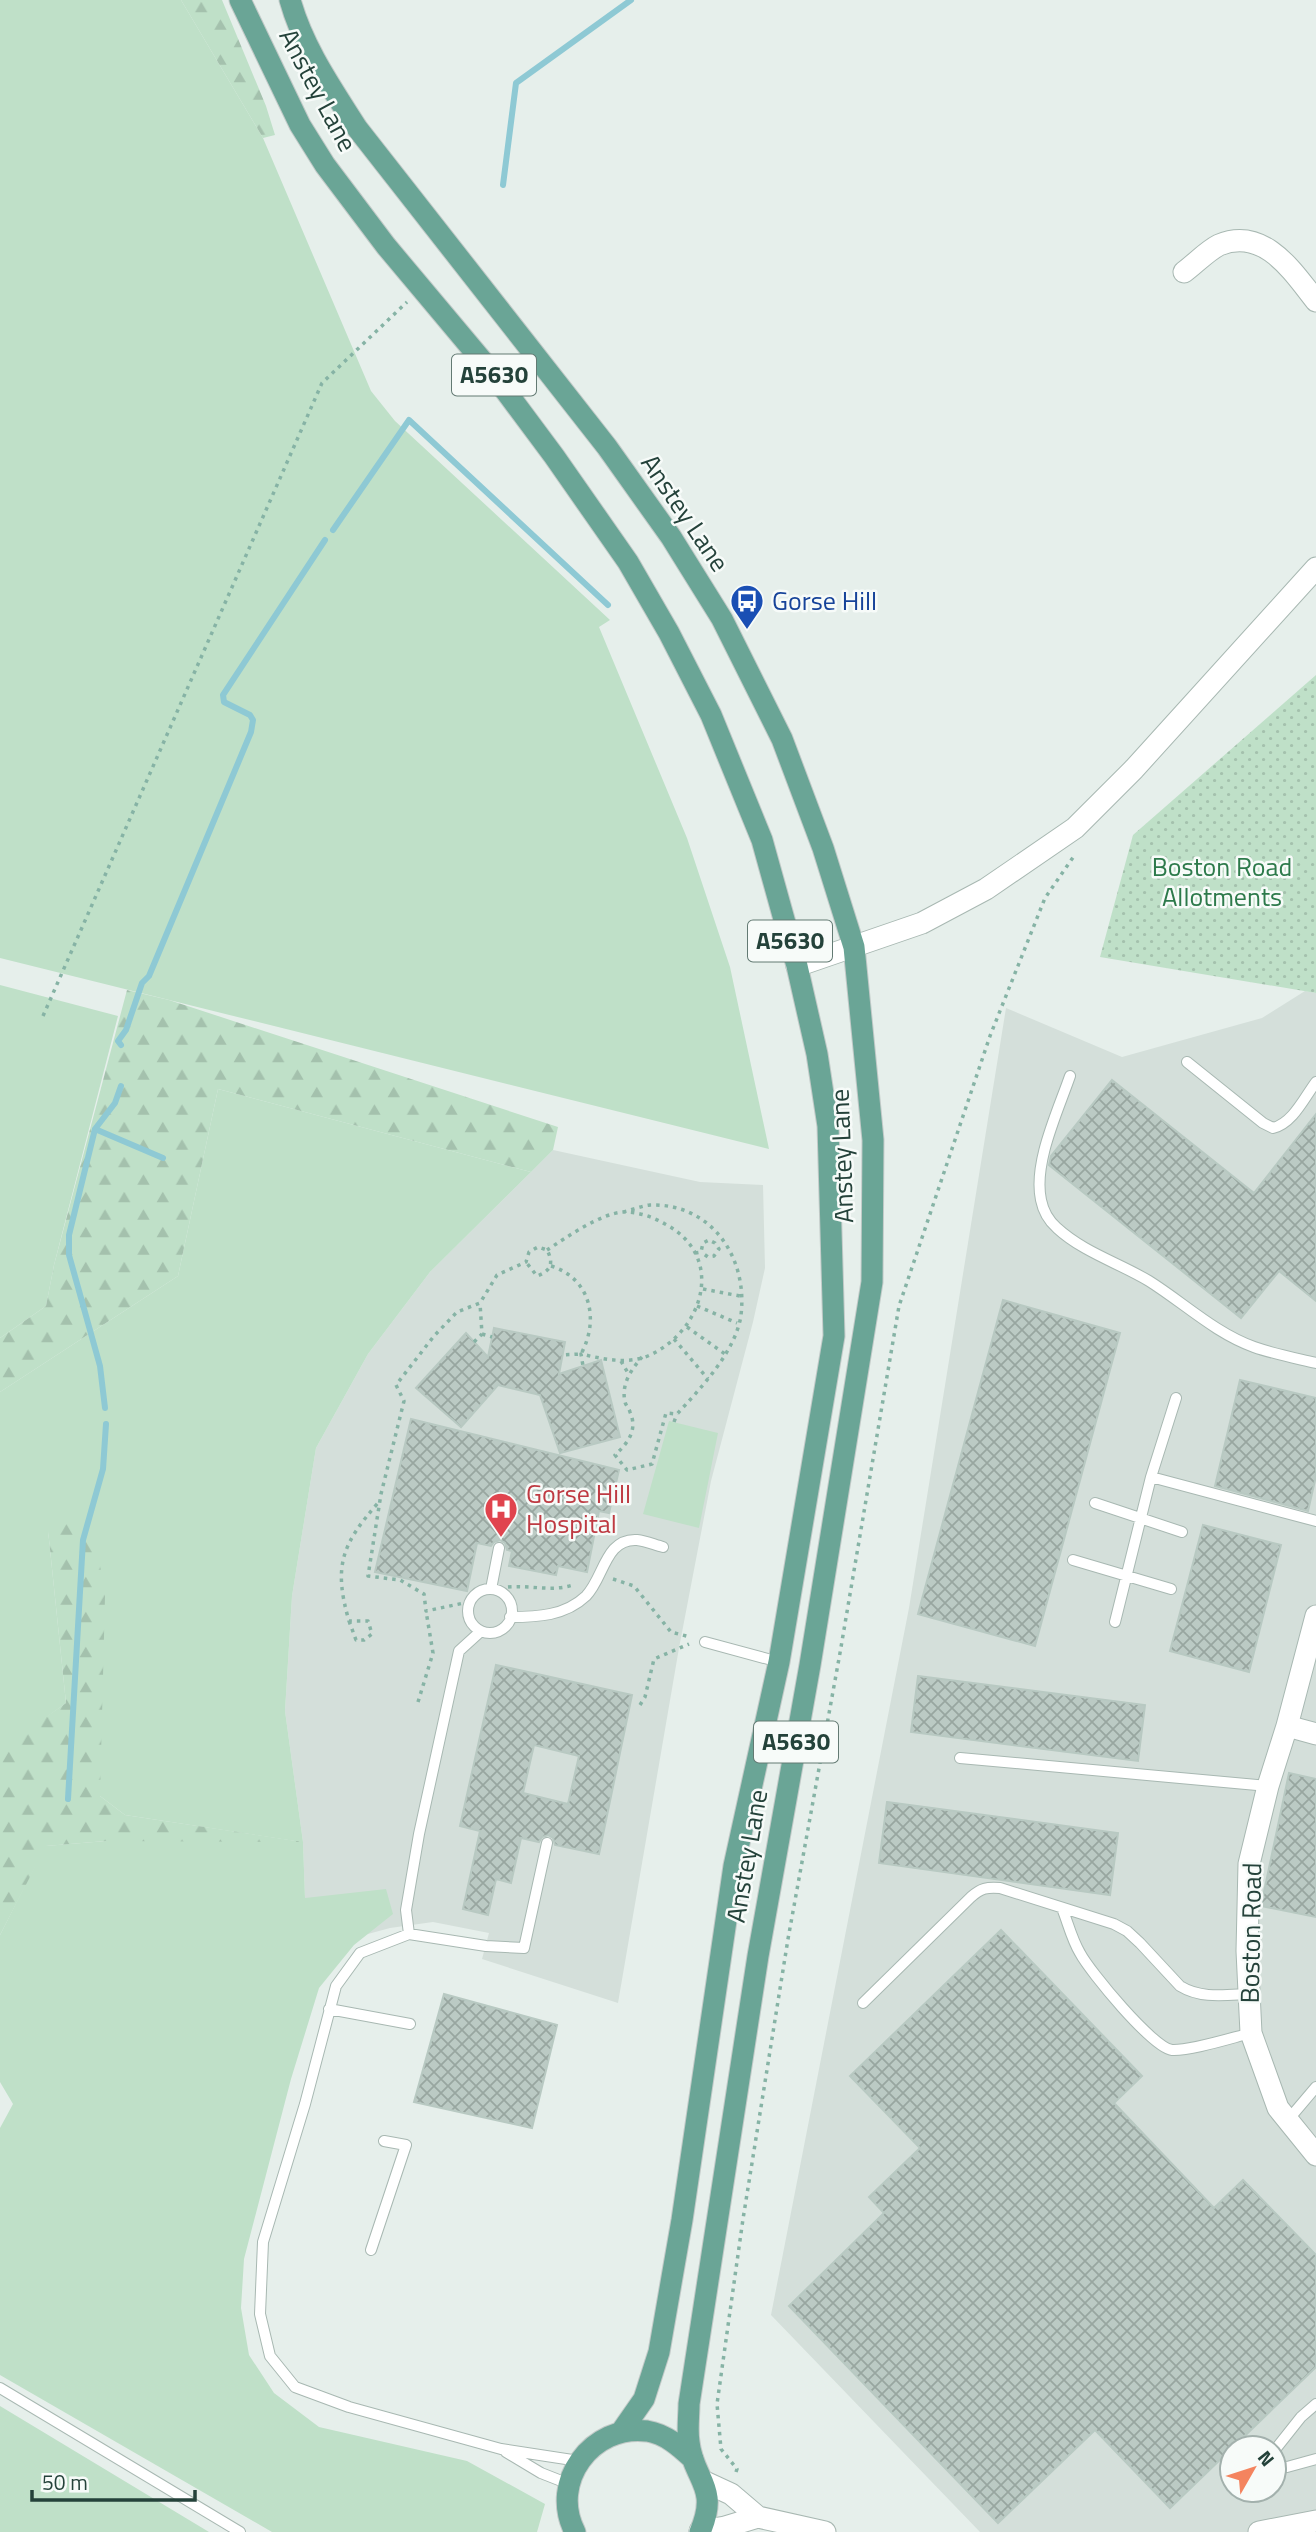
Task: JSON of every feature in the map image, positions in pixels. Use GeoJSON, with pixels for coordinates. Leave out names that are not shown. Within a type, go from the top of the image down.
{"type":"FeatureCollection","features":[{"type":"Feature","properties":{"kind":"main road","name":"Anstey Lane"},"geometry":{"type":"LineString","coordinates":[[240,0],[300,125],[325,165],[421,288],[490,370],[628,562],[669,632],[711,715],[762,840],[797,966],[817,1055],[828,1126],[834,1336],[779,1662]]}},
{"type":"Feature","properties":{"kind":"main road","name":"Anstey Lane"},"geometry":{"type":"LineString","coordinates":[[290,0],[298,27],[323,74],[357,128],[607,447],[671,537],[722,619],[782,739],[823,848],[854,947],[873,1140],[872,1282],[724,2166],[689,2404],[689,2444],[705,2483],[707,2507],[700,2531]]}},
{"type":"Feature","properties":{"kind":"main road","name":"A5630"},"geometry":{"type":"LineString","coordinates":[[621,2432],[644,2399],[659,2352],[682,2220],[734,1866],[779,1662]]}},
{"type":"Feature","properties":{"kind":"main road","name":"Anstey Lane"},"geometry":{"type":"LineString","coordinates":[[621,2432],[648,2431],[674,2441],[694,2460]]}},
{"type":"Feature","properties":{"kind":"main road"},"geometry":{"type":"LineString","coordinates":[[575,2532],[568,2514],[569,2484],[579,2461],[597,2443],[621,2432]]}},
{"type":"Feature","properties":{"kind":"street"},"geometry":{"type":"LineString","coordinates":[[1184,272],[1217,246],[1232,242],[1249,242],[1280,256],[1316,301]]}},
{"type":"Feature","properties":{"kind":"street"},"geometry":{"type":"LineString","coordinates":[[797,966],[922,923],[986,889],[1075,828],[1152,749],[1316,568]]}},
{"type":"Feature","properties":{"kind":"street","name":"Boston Road"},"geometry":{"type":"LineString","coordinates":[[1316,1616],[1249,1864],[1247,1951],[1251,2033],[1278,2108],[1316,2155]]}},
{"type":"Feature","properties":{"kind":"street"},"geometry":{"type":"LineString","coordinates":[[1287,1726],[1316,1734]]}},
{"type":"Feature","properties":{"kind":"street"},"geometry":{"type":"LineString","coordinates":[[705,2483],[731,2494],[758,2517],[825,2532]]}},
{"type":"Feature","properties":{"kind":"street"},"geometry":{"type":"LineString","coordinates":[[700,2531],[758,2517]]}},
{"type":"Feature","properties":{"kind":"street"},"geometry":{"type":"LineString","coordinates":[[1259,2532],[1316,2521]]}},
{"type":"Feature","properties":{"kind":"lane"},"geometry":{"type":"LineString","coordinates":[[1187,1062],[1273,1129],[1290,1119],[1316,1082]]}},
{"type":"Feature","properties":{"kind":"lane"},"geometry":{"type":"LineString","coordinates":[[1070,1076],[1044,1153],[1040,1180],[1045,1213],[1055,1226],[1076,1242],[1149,1281],[1228,1335],[1254,1347],[1316,1363]]}},
{"type":"Feature","properties":{"kind":"lane"},"geometry":{"type":"LineString","coordinates":[[1115,1622],[1151,1476],[1176,1398]]}},
{"type":"Feature","properties":{"kind":"lane"},"geometry":{"type":"LineString","coordinates":[[1151,1476],[1316,1521]]}},
{"type":"Feature","properties":{"kind":"lane"},"geometry":{"type":"LineString","coordinates":[[1095,1503],[1182,1532]]}},
{"type":"Feature","properties":{"kind":"lane"},"geometry":{"type":"LineString","coordinates":[[510,1617],[553,1614],[570,1608],[596,1585],[608,1556],[616,1547],[626,1542],[637,1540],[663,1547]]}},
{"type":"Feature","properties":{"kind":"lane"},"geometry":{"type":"LineString","coordinates":[[491,1589],[499,1548]]}},
{"type":"Feature","properties":{"kind":"lane"},"geometry":{"type":"LineString","coordinates":[[1073,1560],[1171,1589]]}},
{"type":"Feature","properties":{"kind":"lane"},"geometry":{"type":"LineString","coordinates":[[491,1589],[507,1598],[510,1617],[502,1629],[495,1632],[481,1631],[469,1617],[469,1605],[475,1595],[491,1589]]}},
{"type":"Feature","properties":{"kind":"lane"},"geometry":{"type":"LineString","coordinates":[[409,1934],[406,1910],[410,1886],[459,1651],[481,1631]]}},
{"type":"Feature","properties":{"kind":"lane"},"geometry":{"type":"LineString","coordinates":[[705,1642],[779,1662]]}},
{"type":"Feature","properties":{"kind":"lane"},"geometry":{"type":"LineString","coordinates":[[960,1758],[1268,1786]]}},
{"type":"Feature","properties":{"kind":"lane"},"geometry":{"type":"LineString","coordinates":[[547,1843],[524,1948],[486,1946],[409,1934],[360,1953],[336,1986],[305,2104],[263,2242],[260,2314],[270,2356],[295,2387],[349,2407],[501,2449],[579,2461]]}},
{"type":"Feature","properties":{"kind":"lane"},"geometry":{"type":"LineString","coordinates":[[863,2003],[981,1888],[1000,1888],[1114,1924],[1128,1931],[1180,1986],[1189,1992],[1209,1995],[1249,1994]]}},
{"type":"Feature","properties":{"kind":"lane"},"geometry":{"type":"LineString","coordinates":[[1062,1908],[1077,1950],[1087,1966],[1159,2044],[1178,2049],[1251,2033]]}},
{"type":"Feature","properties":{"kind":"lane"},"geometry":{"type":"LineString","coordinates":[[329,2009],[411,2024]]}},
{"type":"Feature","properties":{"kind":"lane"},"geometry":{"type":"LineString","coordinates":[[1288,2120],[1316,2087]]}},
{"type":"Feature","properties":{"kind":"lane"},"geometry":{"type":"LineString","coordinates":[[371,2250],[406,2146],[384,2141]]}},
{"type":"Feature","properties":{"kind":"lane"},"geometry":{"type":"LineString","coordinates":[[0,2388],[240,2532]]}},
{"type":"Feature","properties":{"kind":"lane"},"geometry":{"type":"LineString","coordinates":[[1288,2434],[1316,2404]]}},
{"type":"Feature","properties":{"kind":"lane"},"geometry":{"type":"LineString","coordinates":[[501,2449],[541,2473],[569,2484]]}},
{"type":"Feature","properties":{"kind":"lane"},"geometry":{"type":"LineString","coordinates":[[1288,2467],[1316,2459]]}},
{"type":"Feature","properties":{"kind":"path"},"geometry":{"type":"LineString","coordinates":[[43,1016],[322,383],[421,288]]}},
{"type":"Feature","properties":{"kind":"path"},"geometry":{"type":"LineString","coordinates":[[731,2494],[737,2469],[720,2449],[717,2404],[788,1939],[843,1640],[899,1306],[990,1036],[1045,898],[1084,841],[1075,828]]}},
{"type":"Feature","properties":{"kind":"path"},"geometry":{"type":"LineString","coordinates":[[547,1250],[586,1225],[648,1205],[692,1214],[712,1226],[724,1239],[733,1256],[739,1277],[741,1315],[725,1354],[708,1379],[677,1414],[674,1422]]}},
{"type":"Feature","properties":{"kind":"path"},"geometry":{"type":"LineString","coordinates":[[562,1355],[581,1354],[621,1361],[648,1356],[687,1327],[697,1306],[703,1289],[699,1265],[686,1240],[674,1228],[652,1216],[623,1212]]}},
{"type":"Feature","properties":{"kind":"path"},"geometry":{"type":"LineString","coordinates":[[715,1243],[724,1239]]}},
{"type":"Feature","properties":{"kind":"path"},"geometry":{"type":"LineString","coordinates":[[695,1253],[701,1252],[708,1257],[714,1256],[719,1249],[709,1240],[703,1243],[701,1252]]}},
{"type":"Feature","properties":{"kind":"path"},"geometry":{"type":"LineString","coordinates":[[418,1702],[433,1653],[424,1594],[400,1580],[368,1576],[379,1501],[404,1401],[396,1385],[434,1336],[457,1312],[480,1303],[498,1275],[526,1262],[529,1252],[538,1247],[547,1250],[552,1259],[551,1266],[545,1273],[537,1276],[526,1262]]}},
{"type":"Feature","properties":{"kind":"path"},"geometry":{"type":"LineString","coordinates":[[551,1266],[564,1270],[576,1279],[589,1301],[590,1331],[581,1354],[583,1366]]}},
{"type":"Feature","properties":{"kind":"path"},"geometry":{"type":"LineString","coordinates":[[703,1289],[740,1296]]}},
{"type":"Feature","properties":{"kind":"path"},"geometry":{"type":"LineString","coordinates":[[474,1342],[482,1334],[480,1303]]}},
{"type":"Feature","properties":{"kind":"path"},"geometry":{"type":"LineString","coordinates":[[697,1306],[738,1324]]}},
{"type":"Feature","properties":{"kind":"path"},"geometry":{"type":"LineString","coordinates":[[687,1327],[725,1354]]}},
{"type":"Feature","properties":{"kind":"path"},"geometry":{"type":"LineString","coordinates":[[482,1334],[492,1337]]}},
{"type":"Feature","properties":{"kind":"path"},"geometry":{"type":"LineString","coordinates":[[674,1339],[708,1379]]}},
{"type":"Feature","properties":{"kind":"path"},"geometry":{"type":"LineString","coordinates":[[642,1357],[628,1373],[625,1402],[634,1429],[627,1444],[615,1455],[627,1470],[652,1464],[666,1413],[677,1414]]}},
{"type":"Feature","properties":{"kind":"path"},"geometry":{"type":"LineString","coordinates":[[621,1361],[628,1373]]}},
{"type":"Feature","properties":{"kind":"path"},"geometry":{"type":"LineString","coordinates":[[349,1620],[368,1621],[372,1634],[364,1640],[356,1640],[349,1620],[341,1595],[344,1553],[355,1530],[379,1501]]}},
{"type":"Feature","properties":{"kind":"path"},"geometry":{"type":"LineString","coordinates":[[426,1611],[464,1603],[469,1605]]}},
{"type":"Feature","properties":{"kind":"path"},"geometry":{"type":"LineString","coordinates":[[640,1705],[645,1697],[654,1659],[692,1643],[705,1642]]}},
{"type":"Feature","properties":{"kind":"shaded area"},"geometry":{"type":"Polygon","coordinates":[[[1305,991],[1316,993],[1316,2521],[1259,2532],[980,2532],[771,2315],[909,1608],[1006,1008],[1122,1057],[1262,1018],[1305,991]]]}},
{"type":"Feature","properties":{"kind":"shaded area","name":"Gorse Hill Hospital"},"geometry":{"type":"Polygon","coordinates":[[[553,1150],[700,1182],[763,1185],[765,1268],[711,1481],[679,1648],[618,2003],[482,1959],[489,1933],[433,1922],[390,1928],[320,1947],[305,1898],[303,1842],[285,1711],[292,1596],[316,1448],[368,1354],[430,1272],[553,1150]]]}},
{"type":"Feature","properties":{"kind":"green space"},"geometry":{"type":"Polygon","coordinates":[[[0,0],[181,0],[263,138],[371,391],[395,421],[610,620],[599,627],[687,838],[730,967],[769,1149],[0,958],[0,0]]]}},
{"type":"Feature","properties":{"kind":"green space"},"geometry":{"type":"Polygon","coordinates":[[[181,0],[222,0],[266,106],[275,135],[263,138],[181,0]]]}},
{"type":"Feature","properties":{"kind":"green space","name":"Boston Road Allotments"},"geometry":{"type":"Polygon","coordinates":[[[1316,675],[1316,993],[1100,957],[1133,835],[1316,675]]]}},
{"type":"Feature","properties":{"kind":"green space"},"geometry":{"type":"Polygon","coordinates":[[[0,985],[118,1016],[54,1265],[46,1306],[0,1338],[0,985]]]}},
{"type":"Feature","properties":{"kind":"green space"},"geometry":{"type":"Polygon","coordinates":[[[127,990],[169,1000],[558,1127],[553,1150],[531,1172],[218,1089],[178,1276],[0,1392],[0,1338],[46,1306],[54,1265],[127,990]]]}},
{"type":"Feature","properties":{"kind":"green space"},"geometry":{"type":"Polygon","coordinates":[[[218,1089],[531,1172],[430,1272],[368,1354],[316,1448],[292,1596],[285,1711],[303,1842],[305,1898],[386,1889],[393,1914],[354,1945],[319,1988],[291,2079],[244,2259],[241,2308],[249,2355],[274,2393],[319,2427],[467,2461],[545,2504],[537,2532],[272,2532],[0,2375],[0,2128],[13,2104],[0,2082],[0,1935],[45,1846],[106,1841],[295,1841],[125,1815],[100,1796],[48,1530],[66,1703],[0,1751],[0,1392],[178,1276],[218,1089]]]}},
{"type":"Feature","properties":{"kind":"green space"},"geometry":{"type":"Polygon","coordinates":[[[669,1421],[718,1433],[699,1528],[643,1514],[669,1421]]]}},
{"type":"Feature","properties":{"kind":"green space"},"geometry":{"type":"Polygon","coordinates":[[[74,1521],[97,1547],[105,1596],[100,1796],[125,1815],[303,1842],[106,1841],[46,1846],[0,1935],[0,1749],[66,1703],[48,1530],[74,1521]]]}},
{"type":"Feature","properties":{"kind":"green space"},"geometry":{"type":"Polygon","coordinates":[[[0,2406],[209,2532],[0,2532],[0,2406]]]}},
{"type":"Feature","properties":{"kind":"building"},"geometry":{"type":"Polygon","coordinates":[[[1112,1080],[1254,1193],[1316,1114],[1316,1301],[1279,1271],[1241,1318],[1049,1165],[1051,1156],[1112,1080]]]}},
{"type":"Feature","properties":{"kind":"building"},"geometry":{"type":"Polygon","coordinates":[[[1003,1300],[1120,1333],[1035,1646],[918,1614],[1003,1300]]]}},
{"type":"Feature","properties":{"kind":"building"},"geometry":{"type":"Polygon","coordinates":[[[494,1328],[565,1342],[559,1374],[601,1360],[620,1437],[560,1453],[540,1395],[498,1385],[461,1427],[416,1388],[466,1333],[488,1357],[494,1328]]]}},
{"type":"Feature","properties":{"kind":"building"},"geometry":{"type":"Polygon","coordinates":[[[1240,1380],[1316,1398],[1316,1476],[1308,1511],[1215,1486],[1240,1380]]]}},
{"type":"Feature","properties":{"kind":"building"},"geometry":{"type":"Polygon","coordinates":[[[411,1419],[619,1470],[609,1513],[599,1511],[587,1572],[558,1566],[556,1575],[509,1566],[512,1551],[507,1550],[505,1543],[500,1540],[491,1546],[477,1543],[467,1591],[375,1572],[411,1419]]]}},
{"type":"Feature","properties":{"kind":"building"},"geometry":{"type":"Polygon","coordinates":[[[1203,1525],[1281,1545],[1249,1672],[1170,1651],[1203,1525]]]}},
{"type":"Feature","properties":{"kind":"building"},"geometry":{"type":"Polygon","coordinates":[[[496,1665],[632,1695],[599,1854],[555,1845],[553,1838],[548,1835],[542,1837],[539,1842],[521,1838],[511,1883],[496,1879],[488,1915],[463,1909],[480,1831],[460,1826],[496,1665]],[[534,1745],[523,1793],[568,1804],[579,1756],[534,1745]]]}},
{"type":"Feature","properties":{"kind":"building"},"geometry":{"type":"Polygon","coordinates":[[[918,1676],[1145,1705],[1138,1761],[911,1732],[918,1676]]]}},
{"type":"Feature","properties":{"kind":"building"},"geometry":{"type":"Polygon","coordinates":[[[1289,1773],[1316,1779],[1316,1917],[1261,1906],[1289,1773]]]}},
{"type":"Feature","properties":{"kind":"building"},"geometry":{"type":"Polygon","coordinates":[[[887,1802],[1118,1833],[1110,1895],[879,1863],[887,1802]]]}},
{"type":"Feature","properties":{"kind":"building"},"geometry":{"type":"Polygon","coordinates":[[[1001,1930],[1142,2076],[1114,2103],[1214,2208],[1243,2180],[1316,2255],[1316,2367],[1247,2434],[1218,2434],[1218,2462],[1170,2508],[1095,2430],[998,2523],[789,2306],[884,2213],[869,2197],[920,2148],[850,2076],[1001,1930]]]}},
{"type":"Feature","properties":{"kind":"building"},"geometry":{"type":"Polygon","coordinates":[[[444,1994],[557,2025],[532,2128],[414,2102],[444,1994]]]}},
{"type":"Feature","properties":{"kind":"waterway"},"geometry":{"type":"LineString","coordinates":[[503,185],[516,83],[631,0]]}},
{"type":"Feature","properties":{"kind":"waterway"},"geometry":{"type":"LineString","coordinates":[[333,530],[409,420],[608,605]]}},
{"type":"Feature","properties":{"kind":"waterway"},"geometry":{"type":"LineString","coordinates":[[121,1045],[118,1041],[126,1030],[142,983],[149,976],[251,732],[253,720],[250,715],[224,702],[223,695],[325,540]]}},
{"type":"Feature","properties":{"kind":"waterway"},"geometry":{"type":"LineString","coordinates":[[105,1408],[100,1366],[69,1255],[69,1235],[95,1129],[115,1103],[121,1086]]}},
{"type":"Feature","properties":{"kind":"waterway"},"geometry":{"type":"LineString","coordinates":[[95,1129],[163,1158]]}},
{"type":"Feature","properties":{"kind":"waterway"},"geometry":{"type":"LineString","coordinates":[[68,1799],[83,1540],[103,1469],[106,1424]]}},
{"type":"Feature","properties":{"kind":"place","name":"Gorse Hill"},"geometry":{"type":"Point","coordinates":[747,631]}},
{"type":"Feature","properties":{"kind":"place","name":"Gorse Hill Hospital"},"geometry":{"type":"Point","coordinates":[501,1539]}}]}
